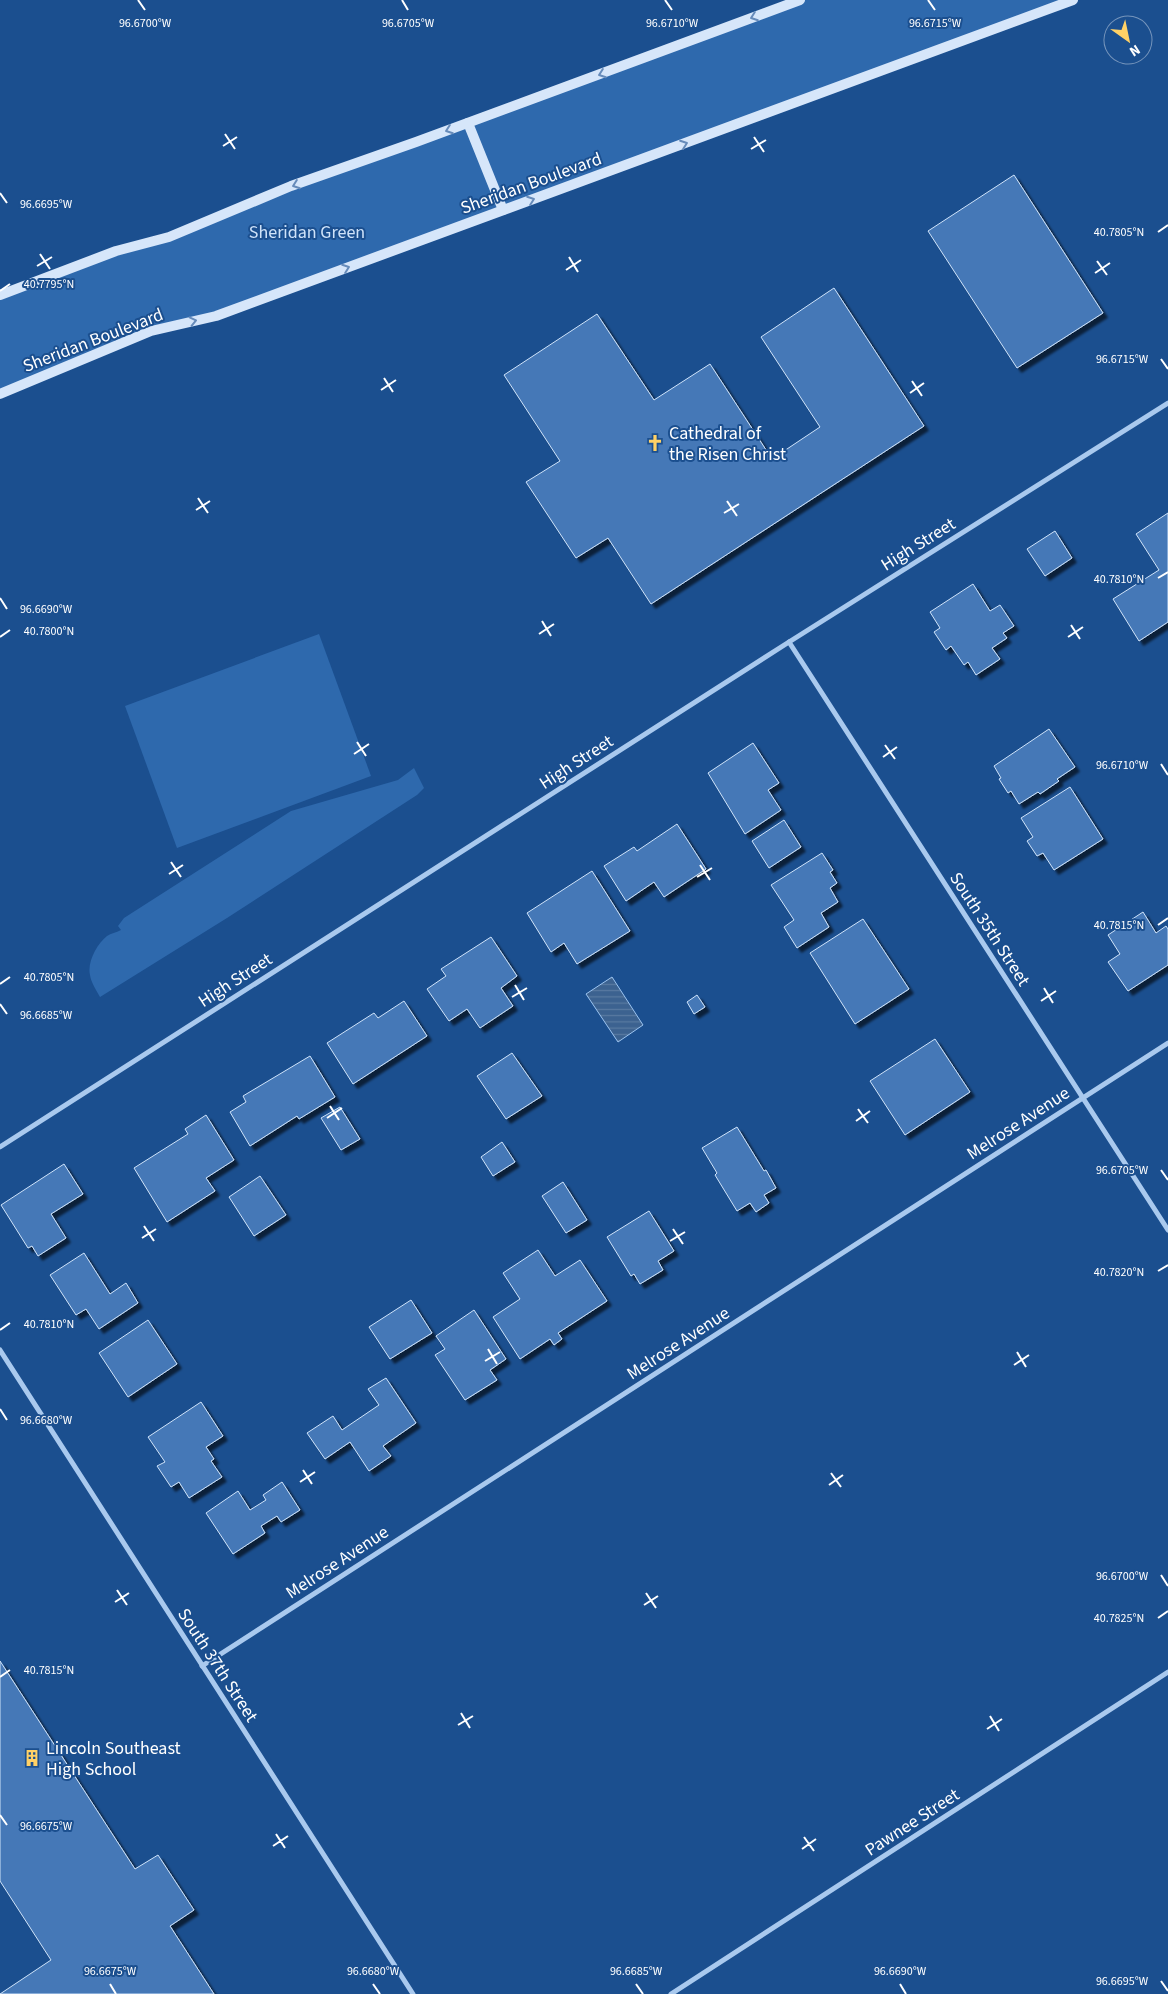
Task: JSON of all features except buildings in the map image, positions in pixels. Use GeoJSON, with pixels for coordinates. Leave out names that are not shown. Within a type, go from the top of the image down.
{"type":"FeatureCollection","features":[{"type":"Feature","properties":{"kind":"main road"},"geometry":{"type":"LineString","coordinates":[[0,295],[116,251],[169,237],[291,186],[468,123],[800,0]]}},
{"type":"Feature","properties":{"kind":"main road","name":"Sheridan Boulevard"},"geometry":{"type":"LineString","coordinates":[[0,394],[152,331],[216,316],[1073,0]]}},
{"type":"Feature","properties":{"kind":"main road"},"geometry":{"type":"LineString","coordinates":[[468,123],[503,210]]}},
{"type":"Feature","properties":{"kind":"street","name":"High Street"},"geometry":{"type":"LineString","coordinates":[[0,1147],[788,642],[1168,402]]}},
{"type":"Feature","properties":{"kind":"street","name":"South 35th Street"},"geometry":{"type":"LineString","coordinates":[[788,642],[1168,1230]]}},
{"type":"Feature","properties":{"kind":"street","name":"Melrose Avenue"},"geometry":{"type":"LineString","coordinates":[[202,1666],[1168,1043]]}},
{"type":"Feature","properties":{"kind":"street","name":"South 37th Street"},"geometry":{"type":"LineString","coordinates":[[0,1350],[413,1994]]}},
{"type":"Feature","properties":{"kind":"street","name":"Pawnee Street"},"geometry":{"type":"LineString","coordinates":[[670,1994],[1168,1672]]}},
{"type":"Feature","properties":{"kind":"green space","name":"Sheridan Green"},"geometry":{"type":"Polygon","coordinates":[[[800,0],[1073,0],[293,288],[151,331],[0,394],[0,295],[800,0]]]}},
{"type":"Feature","properties":{"kind":"green space"},"geometry":{"type":"Polygon","coordinates":[[[319,634],[371,776],[177,848],[125,706],[319,634]]]}},
{"type":"Feature","properties":{"kind":"green space"},"geometry":{"type":"Polygon","coordinates":[[[414,768],[424,788],[417,795],[227,918],[100,997],[89,970],[91,959],[103,939],[121,930],[118,926],[124,918],[291,811],[398,780],[414,768]]]}},
{"type":"Feature","properties":{"kind":"shaded area"},"geometry":{"type":"Polygon","coordinates":[[[612,977],[643,1025],[618,1042],[586,994],[612,977]]]}},
{"type":"Feature","properties":{"kind":"place","name":"Cathedral of the Risen Christ"},"geometry":{"type":"Point","coordinates":[655,443]}},
{"type":"Feature","properties":{"kind":"place","name":"Lincoln Southeast High School"},"geometry":{"type":"Point","coordinates":[32,1758]}}]}
